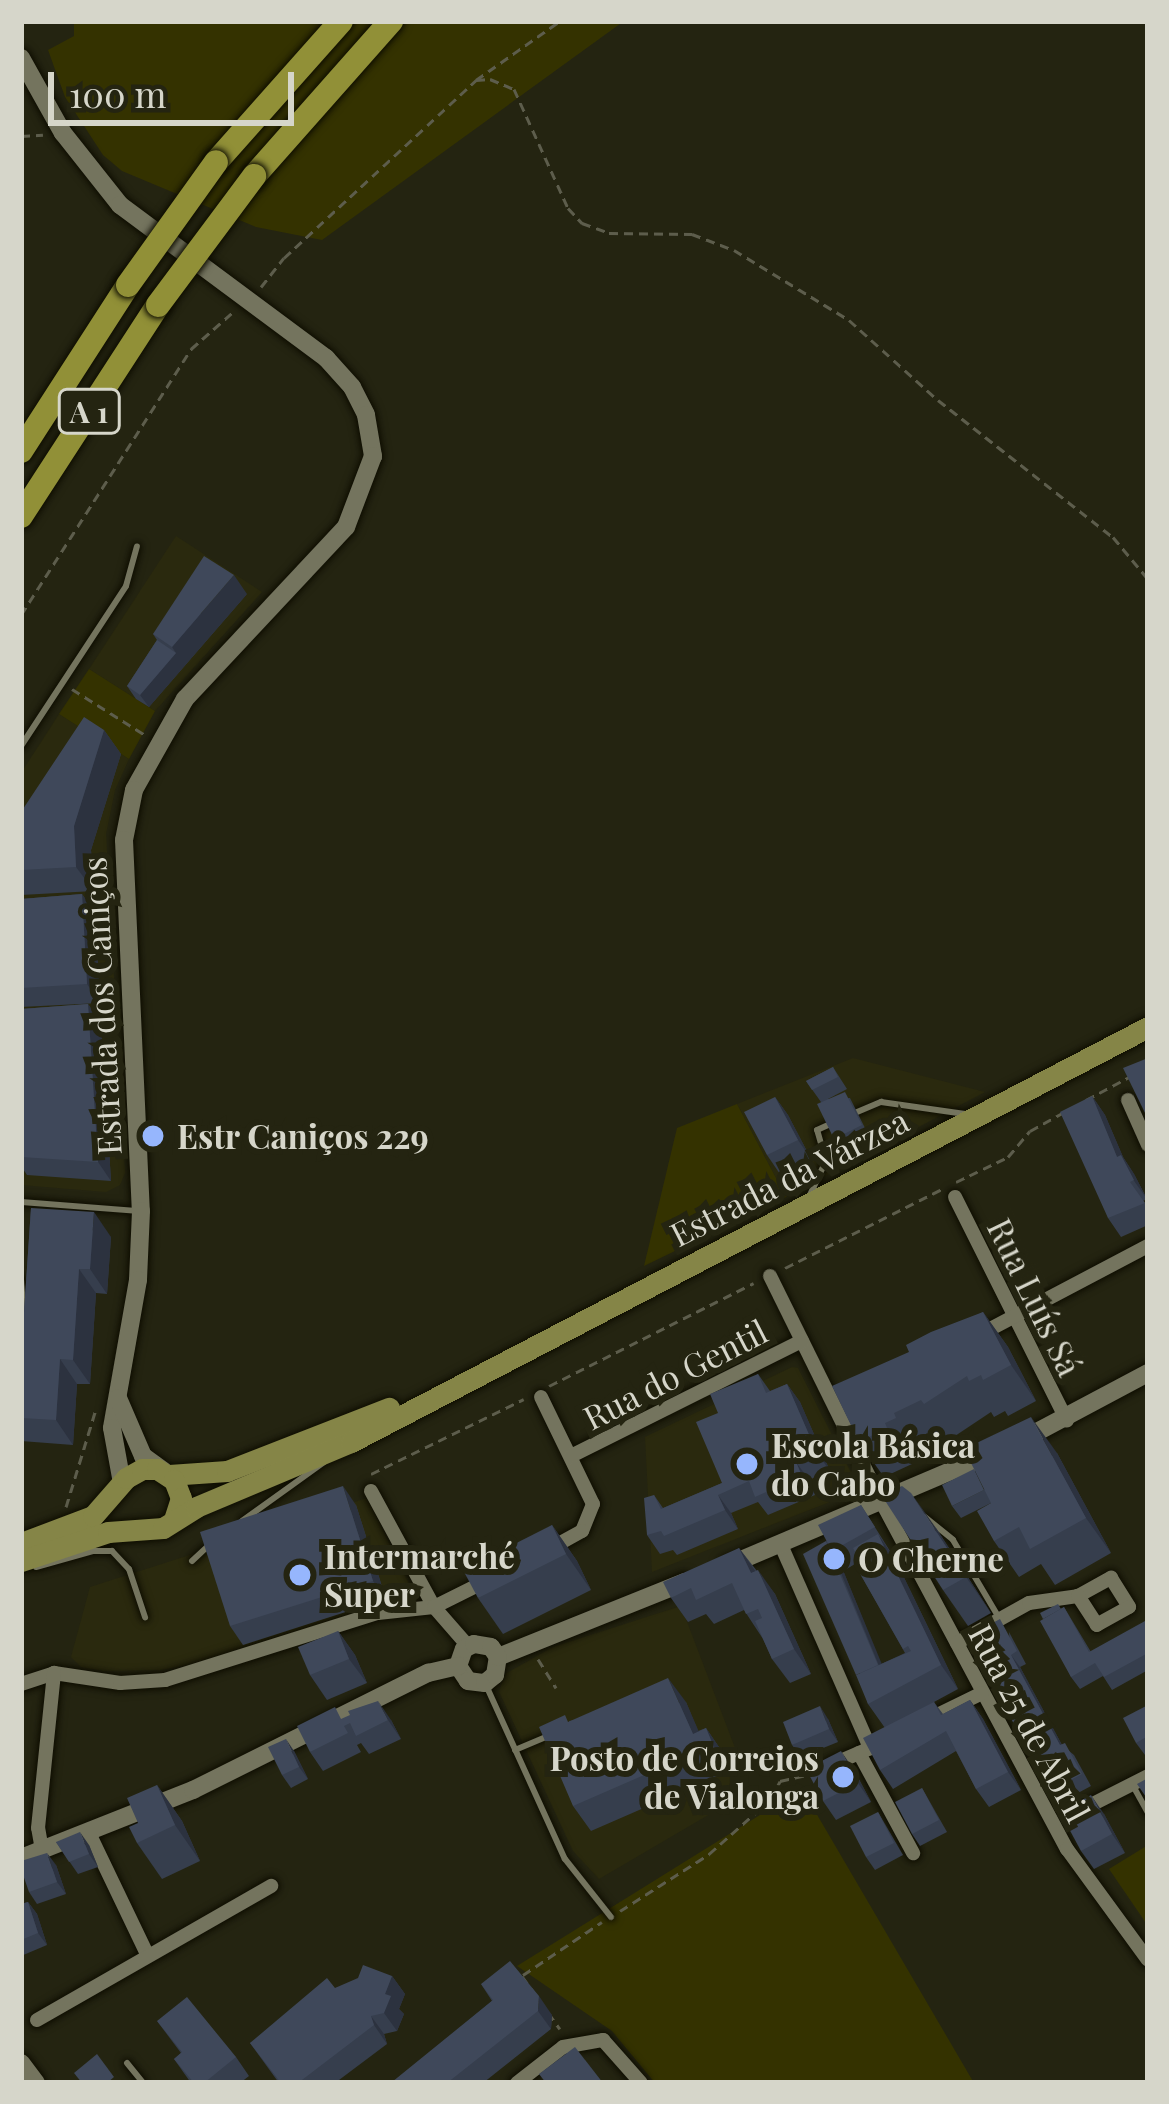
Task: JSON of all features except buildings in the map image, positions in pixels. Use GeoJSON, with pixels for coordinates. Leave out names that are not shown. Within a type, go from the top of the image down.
{"type":"FeatureCollection","features":[{"type":"Feature","properties":{"kind":"highway","name":"A 1"},"geometry":{"type":"LineString","coordinates":[[21,451],[128,285],[216,162],[341,21]]}},
{"type":"Feature","properties":{"kind":"highway","name":"A 1"},"geometry":{"type":"LineString","coordinates":[[21,516],[158,305],[254,176],[391,21]]}},
{"type":"Feature","properties":{"kind":"main road","name":"Estrada da Várzea"},"geometry":{"type":"LineString","coordinates":[[21,1566],[108,1532],[163,1528],[350,1442],[1148,1028]]}},
{"type":"Feature","properties":{"kind":"main road","name":"Estrada da Várzea"},"geometry":{"type":"LineString","coordinates":[[21,1543],[93,1516],[142,1469],[227,1471],[458,1383]]}},
{"type":"Feature","properties":{"kind":"main road"},"geometry":{"type":"LineString","coordinates":[[166,1473],[180,1492],[174,1519]]}},
{"type":"Feature","properties":{"kind":"main road"},"geometry":{"type":"LineString","coordinates":[[120,1487],[122,1515],[140,1530]]}},
{"type":"Feature","properties":{"kind":"street","name":"Estrada dos Caniços"},"geometry":{"type":"LineString","coordinates":[[21,58],[63,133],[120,205],[326,358],[352,387],[366,415],[373,456],[346,527],[185,699],[134,790],[124,841],[141,1211],[138,1280],[115,1388],[112,1427],[120,1487]]}},
{"type":"Feature","properties":{"kind":"street"},"geometry":{"type":"LineString","coordinates":[[1128,1100],[1148,1145]]}},
{"type":"Feature","properties":{"kind":"street","name":"Rua Luís Sá"},"geometry":{"type":"LineString","coordinates":[[955,1197],[1067,1421]]}},
{"type":"Feature","properties":{"kind":"street"},"geometry":{"type":"LineString","coordinates":[[952,1348],[1148,1246]]}},
{"type":"Feature","properties":{"kind":"street","name":"Rua 25 de Abril"},"geometry":{"type":"LineString","coordinates":[[770,1276],[881,1501],[1067,1849],[1148,1960]]}},
{"type":"Feature","properties":{"kind":"street","name":"Rua do Gentil"},"geometry":{"type":"LineString","coordinates":[[571,1456],[802,1340]]}},
{"type":"Feature","properties":{"kind":"street"},"geometry":{"type":"LineString","coordinates":[[498,1657],[781,1544],[1067,1421],[1148,1373]]}},
{"type":"Feature","properties":{"kind":"street"},"geometry":{"type":"LineString","coordinates":[[115,1388],[129,1432],[143,1456],[166,1473]]}},
{"type":"Feature","properties":{"kind":"street"},"geometry":{"type":"LineString","coordinates":[[835,1406],[855,1396]]}},
{"type":"Feature","properties":{"kind":"street","name":"Rua do Gentil"},"geometry":{"type":"LineString","coordinates":[[537,1555],[578,1534],[591,1516],[592,1497],[541,1397]]}},
{"type":"Feature","properties":{"kind":"street"},"geometry":{"type":"LineString","coordinates":[[371,1491],[434,1607],[468,1646]]}},
{"type":"Feature","properties":{"kind":"street"},"geometry":{"type":"LineString","coordinates":[[781,1544],[865,1750],[913,1853]]}},
{"type":"Feature","properties":{"kind":"street"},"geometry":{"type":"LineString","coordinates":[[21,1684],[54,1673],[120,1683],[165,1680],[378,1613],[434,1607],[496,1576]]}},
{"type":"Feature","properties":{"kind":"street"},"geometry":{"type":"LineString","coordinates":[[957,1643],[1029,1603],[1078,1596]]}},
{"type":"Feature","properties":{"kind":"street"},"geometry":{"type":"LineString","coordinates":[[458,1666],[468,1681],[485,1683],[496,1675],[498,1657],[486,1644],[468,1646]]}},
{"type":"Feature","properties":{"kind":"street"},"geometry":{"type":"LineString","coordinates":[[458,1666],[468,1646]]}},
{"type":"Feature","properties":{"kind":"street"},"geometry":{"type":"LineString","coordinates":[[21,1858],[193,1790],[428,1673],[458,1666]]}},
{"type":"Feature","properties":{"kind":"street"},"geometry":{"type":"LineString","coordinates":[[42,1850],[38,1828],[54,1673]]}},
{"type":"Feature","properties":{"kind":"street"},"geometry":{"type":"LineString","coordinates":[[907,1730],[982,1693]]}},
{"type":"Feature","properties":{"kind":"street"},"geometry":{"type":"LineString","coordinates":[[814,1773],[889,1738]]}},
{"type":"Feature","properties":{"kind":"street"},"geometry":{"type":"LineString","coordinates":[[1055,1822],[1148,1776]]}},
{"type":"Feature","properties":{"kind":"street"},"geometry":{"type":"LineString","coordinates":[[89,1833],[148,1956]]}},
{"type":"Feature","properties":{"kind":"street"},"geometry":{"type":"LineString","coordinates":[[37,2020],[271,1886]]}},
{"type":"Feature","properties":{"kind":"street"},"geometry":{"type":"LineString","coordinates":[[517,2083],[563,2047],[603,2040],[641,2083]]}},
{"type":"Feature","properties":{"kind":"street"},"geometry":{"type":"LineString","coordinates":[[21,2063],[36,2083]]}},
{"type":"Feature","properties":{"kind":"lane"},"geometry":{"type":"LineString","coordinates":[[21,746],[125,586],[137,546]]}},
{"type":"Feature","properties":{"kind":"lane"},"geometry":{"type":"LineString","coordinates":[[804,1207],[826,1161],[817,1130],[881,1102],[980,1116]]}},
{"type":"Feature","properties":{"kind":"lane"},"geometry":{"type":"LineString","coordinates":[[21,1202],[141,1211]]}},
{"type":"Feature","properties":{"kind":"lane"},"geometry":{"type":"LineString","coordinates":[[21,1279],[23,1336]]}},
{"type":"Feature","properties":{"kind":"lane"},"geometry":{"type":"LineString","coordinates":[[257,1528],[232,1533],[350,1442]]}},
{"type":"Feature","properties":{"kind":"lane"},"geometry":{"type":"LineString","coordinates":[[349,1498],[371,1491]]}},
{"type":"Feature","properties":{"kind":"lane"},"geometry":{"type":"LineString","coordinates":[[911,1522],[925,1517],[939,1525],[1000,1618]]}},
{"type":"Feature","properties":{"kind":"lane"},"geometry":{"type":"LineString","coordinates":[[192,1561],[212,1543]]}},
{"type":"Feature","properties":{"kind":"lane"},"geometry":{"type":"LineString","coordinates":[[21,1566],[112,1551],[129,1569],[145,1617]]}},
{"type":"Feature","properties":{"kind":"lane"},"geometry":{"type":"LineString","coordinates":[[485,1683],[565,1858],[610,1917]]}},
{"type":"Feature","properties":{"kind":"lane"},"geometry":{"type":"LineString","coordinates":[[514,1750],[556,1732]]}},
{"type":"Feature","properties":{"kind":"lane"},"geometry":{"type":"LineString","coordinates":[[1132,1784],[1148,1813]]}},
{"type":"Feature","properties":{"kind":"lane"},"geometry":{"type":"LineString","coordinates":[[128,2063],[143,2083]]}},
{"type":"Feature","properties":{"kind":"path"},"geometry":{"type":"LineString","coordinates":[[21,615],[191,349],[476,80],[560,21]]}},
{"type":"Feature","properties":{"kind":"path"},"geometry":{"type":"LineString","coordinates":[[476,80],[490,79],[514,89],[568,208],[582,223],[609,233],[692,234],[734,250],[849,320],[938,400],[1114,537],[1148,579]]}},
{"type":"Feature","properties":{"kind":"path"},"geometry":{"type":"LineString","coordinates":[[21,136],[63,133]]}},
{"type":"Feature","properties":{"kind":"path"},"geometry":{"type":"LineString","coordinates":[[62,682],[157,742]]}},
{"type":"Feature","properties":{"kind":"path"},"geometry":{"type":"LineString","coordinates":[[1083,1101],[1136,1073]]}},
{"type":"Feature","properties":{"kind":"path"},"geometry":{"type":"LineString","coordinates":[[371,1491],[365,1478],[1008,1157],[1030,1131],[1068,1109]]}},
{"type":"Feature","properties":{"kind":"path"},"geometry":{"type":"LineString","coordinates":[[69,1516],[64,1502],[100,1393],[115,1388]]}},
{"type":"Feature","properties":{"kind":"path"},"geometry":{"type":"LineString","coordinates":[[535,1640],[537,1658],[556,1688]]}},
{"type":"Feature","properties":{"kind":"path"},"geometry":{"type":"LineString","coordinates":[[508,1986],[709,1854],[771,1799],[780,1781],[814,1773]]}},
{"type":"Feature","properties":{"kind":"path"},"geometry":{"type":"LineString","coordinates":[[523,1975],[559,2021],[563,2047]]}},
{"type":"Feature","properties":{"kind":"shaded area"},"geometry":{"type":"Polygon","coordinates":[[[74,21],[624,21],[322,240],[256,227],[122,171],[103,155],[65,97],[48,50],[74,36],[74,21]]]}},
{"type":"Feature","properties":{"kind":"shaded area"},"geometry":{"type":"Polygon","coordinates":[[[176,536],[262,592],[155,711],[89,669],[176,536]]]}},
{"type":"Feature","properties":{"kind":"shaded area"},"geometry":{"type":"Polygon","coordinates":[[[89,669],[155,711],[129,759],[59,714],[89,669]]]}},
{"type":"Feature","properties":{"kind":"shaded area"},"geometry":{"type":"Polygon","coordinates":[[[59,714],[129,759],[115,790],[106,834],[125,1173],[120,1185],[106,1192],[21,1185],[21,773],[59,714]]]}},
{"type":"Feature","properties":{"kind":"shaded area"},"geometry":{"type":"Polygon","coordinates":[[[853,1058],[985,1092],[786,1197],[737,1104],[853,1058]]]}},
{"type":"Feature","properties":{"kind":"shaded area"},"geometry":{"type":"Polygon","coordinates":[[[737,1104],[786,1197],[644,1266],[677,1128],[737,1104]]]}},
{"type":"Feature","properties":{"kind":"shaded area","name":"Escola Básica do Cabo"},"geometry":{"type":"Polygon","coordinates":[[[798,1368],[860,1490],[652,1572],[645,1437],[798,1368]]]}},
{"type":"Feature","properties":{"kind":"shaded area"},"geometry":{"type":"Polygon","coordinates":[[[367,1498],[414,1594],[199,1663],[160,1670],[104,1671],[81,1667],[71,1657],[90,1587],[367,1498]]]}},
{"type":"Feature","properties":{"kind":"shaded area"},"geometry":{"type":"Polygon","coordinates":[[[681,1606],[751,1790],[599,1879],[573,1851],[499,1692],[505,1674],[553,1647],[681,1606]]]}},
{"type":"Feature","properties":{"kind":"shaded area"},"geometry":{"type":"Polygon","coordinates":[[[802,1789],[974,2083],[655,2083],[612,2031],[517,1966],[802,1789]]]}},
{"type":"Feature","properties":{"kind":"shaded area"},"geometry":{"type":"Polygon","coordinates":[[[1148,1845],[1148,1926],[1109,1869],[1148,1845]]]}},
{"type":"Feature","properties":{"kind":"place","name":"Estr Caniços 229"},"geometry":{"type":"Point","coordinates":[153,1136]}},
{"type":"Feature","properties":{"kind":"place","name":"Escola Básica do Cabo"},"geometry":{"type":"Point","coordinates":[747,1464]}},
{"type":"Feature","properties":{"kind":"place","name":"O Cherne"},"geometry":{"type":"Point","coordinates":[834,1559]}},
{"type":"Feature","properties":{"kind":"place","name":"Intermarché Super"},"geometry":{"type":"Point","coordinates":[300,1575]}},
{"type":"Feature","properties":{"kind":"place","name":"Posto de Correios de Vialonga"},"geometry":{"type":"Point","coordinates":[843,1777]}}]}
